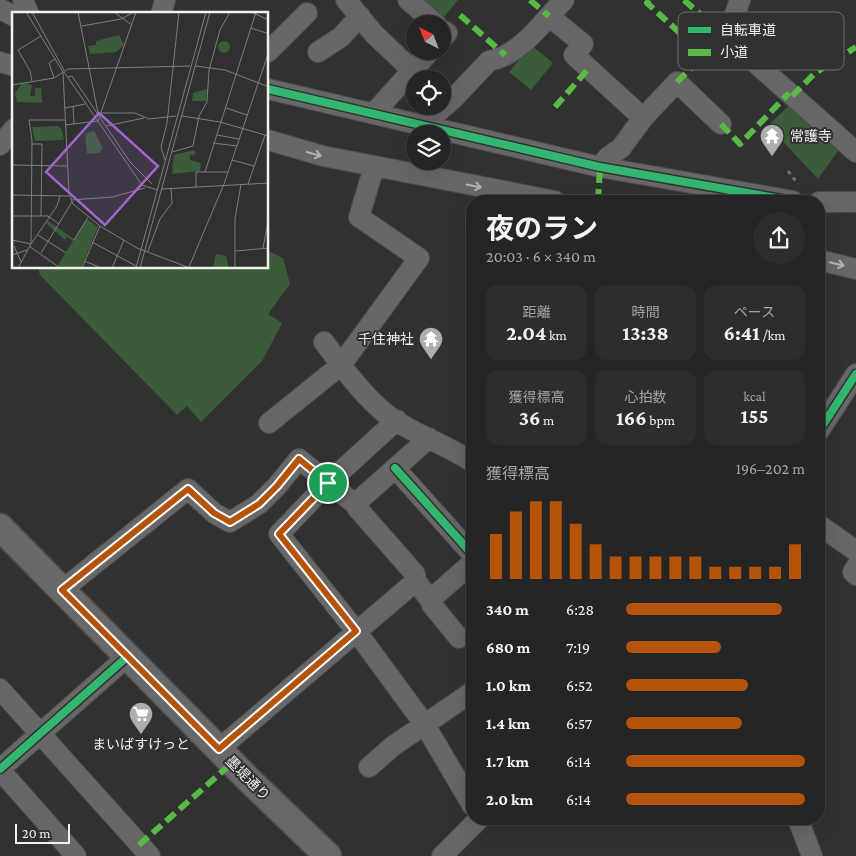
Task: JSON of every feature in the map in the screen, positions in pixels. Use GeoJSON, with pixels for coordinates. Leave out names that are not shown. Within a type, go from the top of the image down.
{"type":"FeatureCollection","features":[{"type":"Feature","properties":{"kind":"main road","name":"墨堤通り"},"geometry":{"type":"LineString","coordinates":[[0,528],[328,856]]}},
{"type":"Feature","properties":{"kind":"street"},"geometry":{"type":"LineString","coordinates":[[23,0],[28,12]]}},
{"type":"Feature","properties":{"kind":"street"},"geometry":{"type":"LineString","coordinates":[[346,0],[374,34],[412,70],[421,60]]}},
{"type":"Feature","properties":{"kind":"street"},"geometry":{"type":"LineString","coordinates":[[408,0],[426,15]]}},
{"type":"Feature","properties":{"kind":"street"},"geometry":{"type":"LineString","coordinates":[[423,125],[489,61],[497,59],[530,39],[564,0]]}},
{"type":"Feature","properties":{"kind":"street"},"geometry":{"type":"LineString","coordinates":[[736,12],[740,0]]}},
{"type":"Feature","properties":{"kind":"street"},"geometry":{"type":"LineString","coordinates":[[0,9],[12,15]]}},
{"type":"Feature","properties":{"kind":"street"},"geometry":{"type":"LineString","coordinates":[[269,51],[307,13]]}},
{"type":"Feature","properties":{"kind":"street"},"geometry":{"type":"LineString","coordinates":[[318,52],[341,37],[360,16]]}},
{"type":"Feature","properties":{"kind":"street"},"geometry":{"type":"LineString","coordinates":[[549,16],[582,44],[574,55],[644,118]]}},
{"type":"Feature","properties":{"kind":"street"},"geometry":{"type":"LineString","coordinates":[[763,70],[856,152]]}},
{"type":"Feature","properties":{"kind":"street"},"geometry":{"type":"LineString","coordinates":[[373,114],[406,77]]}},
{"type":"Feature","properties":{"kind":"street"},"geometry":{"type":"LineString","coordinates":[[600,167],[608,157],[621,148],[644,118],[677,82],[721,124]]}},
{"type":"Feature","properties":{"kind":"street"},"geometry":{"type":"LineString","coordinates":[[269,89],[286,95],[418,125]]}},
{"type":"Feature","properties":{"kind":"street"},"geometry":{"type":"LineString","coordinates":[[0,145],[12,131]]}},
{"type":"Feature","properties":{"kind":"street"},"geometry":{"type":"LineString","coordinates":[[451,133],[600,167],[759,195]]}},
{"type":"Feature","properties":{"kind":"street"},"geometry":{"type":"LineString","coordinates":[[269,140],[323,156],[510,195]]}},
{"type":"Feature","properties":{"kind":"street"},"geometry":{"type":"LineString","coordinates":[[269,422],[341,365],[419,258],[360,217],[374,167]]}},
{"type":"Feature","properties":{"kind":"street"},"geometry":{"type":"LineString","coordinates":[[825,202],[856,202]]}},
{"type":"Feature","properties":{"kind":"street"},"geometry":{"type":"LineString","coordinates":[[825,261],[856,268]]}},
{"type":"Feature","properties":{"kind":"street"},"geometry":{"type":"LineString","coordinates":[[324,342],[341,365],[379,408],[396,420],[466,459]]}},
{"type":"Feature","properties":{"kind":"street"},"geometry":{"type":"LineString","coordinates":[[825,423],[854,382]]}},
{"type":"Feature","properties":{"kind":"street"},"geometry":{"type":"LineString","coordinates":[[396,420],[328,483],[279,534],[356,631],[425,725],[466,795]]}},
{"type":"Feature","properties":{"kind":"street"},"geometry":{"type":"LineString","coordinates":[[355,504],[429,438]]}},
{"type":"Feature","properties":{"kind":"street"},"geometry":{"type":"LineString","coordinates":[[62,590],[188,489],[214,513],[230,522],[259,504],[299,459],[355,504],[415,574],[416,582],[459,638]]}},
{"type":"Feature","properties":{"kind":"street"},"geometry":{"type":"LineString","coordinates":[[395,468],[466,547]]}},
{"type":"Feature","properties":{"kind":"street"},"geometry":{"type":"LineString","coordinates":[[825,529],[856,551]]}},
{"type":"Feature","properties":{"kind":"street"},"geometry":{"type":"LineString","coordinates":[[856,567],[853,572],[856,575]]}},
{"type":"Feature","properties":{"kind":"street"},"geometry":{"type":"LineString","coordinates":[[430,600],[466,568]]}},
{"type":"Feature","properties":{"kind":"street"},"geometry":{"type":"LineString","coordinates":[[219,749],[416,582]]}},
{"type":"Feature","properties":{"kind":"street"},"geometry":{"type":"LineString","coordinates":[[76,856],[0,769],[128,657]]}},
{"type":"Feature","properties":{"kind":"street"},"geometry":{"type":"LineString","coordinates":[[0,689],[150,856]]}},
{"type":"Feature","properties":{"kind":"street"},"geometry":{"type":"LineString","coordinates":[[369,767],[393,746],[466,696]]}},
{"type":"Feature","properties":{"kind":"street"},"geometry":{"type":"LineString","coordinates":[[442,856],[473,825]]}},
{"type":"Feature","properties":{"kind":"street"},"geometry":{"type":"LineString","coordinates":[[800,825],[812,856]]}},
{"type":"Feature","properties":{"kind":"green space"},"geometry":{"type":"Polygon","coordinates":[[[414,0],[458,0],[446,15],[432,15],[414,0]]]}},
{"type":"Feature","properties":{"kind":"green space"},"geometry":{"type":"Polygon","coordinates":[[[531,45],[553,63],[531,90],[509,72],[531,45]]]}},
{"type":"Feature","properties":{"kind":"green space"},"geometry":{"type":"Polygon","coordinates":[[[793,102],[840,148],[818,179],[776,134],[772,136],[765,128],[793,102]]]}},
{"type":"Feature","properties":{"kind":"green space"},"geometry":{"type":"Polygon","coordinates":[[[269,251],[283,258],[290,284],[268,314],[282,323],[262,361],[201,422],[187,406],[177,415],[40,275],[38,269],[269,269],[269,251]]]}},
{"type":"Feature","properties":{"kind":"marked path"},"geometry":{"type":"LineString","coordinates":[[530,0],[549,16]]}},
{"type":"Feature","properties":{"kind":"marked path"},"geometry":{"type":"LineString","coordinates":[[649,0],[647,3],[678,31]]}},
{"type":"Feature","properties":{"kind":"marked path"},"geometry":{"type":"LineString","coordinates":[[684,0],[698,12]]}},
{"type":"Feature","properties":{"kind":"marked path"},"geometry":{"type":"LineString","coordinates":[[460,15],[505,55]]}},
{"type":"Feature","properties":{"kind":"marked path"},"geometry":{"type":"LineString","coordinates":[[844,55],[856,47]]}},
{"type":"Feature","properties":{"kind":"marked path"},"geometry":{"type":"LineString","coordinates":[[555,107],[589,68]]}},
{"type":"Feature","properties":{"kind":"marked path"},"geometry":{"type":"LineString","coordinates":[[677,82],[689,70]]}},
{"type":"Feature","properties":{"kind":"marked path"},"geometry":{"type":"LineString","coordinates":[[792,96],[820,70]]}},
{"type":"Feature","properties":{"kind":"marked path"},"geometry":{"type":"LineString","coordinates":[[721,124],[740,144],[789,93]]}},
{"type":"Feature","properties":{"kind":"marked path"},"geometry":{"type":"LineString","coordinates":[[598,195],[600,167]]}},
{"type":"Feature","properties":{"kind":"marked path"},"geometry":{"type":"LineString","coordinates":[[139,845],[232,763]]}},
{"type":"Feature","properties":{"kind":"cycle path"},"geometry":{"type":"LineString","coordinates":[[269,89],[600,167],[759,195]]}},
{"type":"Feature","properties":{"kind":"cycle path"},"geometry":{"type":"LineString","coordinates":[[825,422],[856,374]]}},
{"type":"Feature","properties":{"kind":"cycle path"},"geometry":{"type":"LineString","coordinates":[[395,468],[466,547]]}},
{"type":"Feature","properties":{"kind":"cycle path"},"geometry":{"type":"LineString","coordinates":[[0,769],[127,657]]}},
{"type":"Feature","properties":{"kind":"place","name":"常護寺"},"geometry":{"type":"Point","coordinates":[772,157]}},
{"type":"Feature","properties":{"kind":"place","name":"千住神社"},"geometry":{"type":"Point","coordinates":[431,360]}},
{"type":"Feature","properties":{"kind":"place","name":"まいばすけっと"},"geometry":{"type":"Point","coordinates":[141,735]}},
{"type":"Feature","properties":{"kind":"route"},"geometry":{"type":"LineString","coordinates":[[299,459],[328,483],[279,534],[356,631],[219,749],[62,590],[188,489],[214,513],[230,522],[259,504],[299,459]]}}]}
